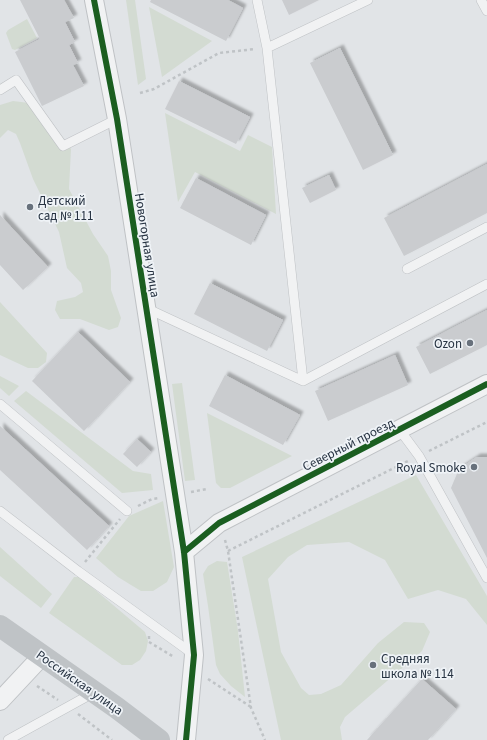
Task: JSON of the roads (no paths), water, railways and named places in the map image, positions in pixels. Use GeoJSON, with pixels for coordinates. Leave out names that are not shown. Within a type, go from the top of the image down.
{"type":"FeatureCollection","features":[{"type":"Feature","properties":{"kind":"main road","name":"Российская улица"},"geometry":{"type":"LineString","coordinates":[[4,631],[94,692],[159,740]]}},
{"type":"Feature","properties":{"kind":"street","name":"Новогорная улица"},"geometry":{"type":"LineString","coordinates":[[94,0],[117,120],[184,552],[194,655],[186,740]]}},
{"type":"Feature","properties":{"kind":"street","name":"Северный проезд"},"geometry":{"type":"LineString","coordinates":[[184,552],[219,523],[487,384]]}},
{"type":"Feature","properties":{"kind":"street"},"geometry":{"type":"LineString","coordinates":[[0,701],[42,656]]}},
{"type":"Feature","properties":{"kind":"lane"},"geometry":{"type":"LineString","coordinates":[[257,0],[267,48],[303,381]]}},
{"type":"Feature","properties":{"kind":"lane"},"geometry":{"type":"LineString","coordinates":[[267,48],[368,0]]}},
{"type":"Feature","properties":{"kind":"lane"},"geometry":{"type":"LineString","coordinates":[[481,0],[487,11]]}},
{"type":"Feature","properties":{"kind":"lane"},"geometry":{"type":"LineString","coordinates":[[0,90],[16,80],[63,146],[117,120]]}},
{"type":"Feature","properties":{"kind":"lane"},"geometry":{"type":"LineString","coordinates":[[407,270],[487,227]]}},
{"type":"Feature","properties":{"kind":"lane"},"geometry":{"type":"LineString","coordinates":[[303,381],[487,284]]}},
{"type":"Feature","properties":{"kind":"lane"},"geometry":{"type":"LineString","coordinates":[[146,308],[303,381]]}},
{"type":"Feature","properties":{"kind":"lane"},"geometry":{"type":"LineString","coordinates":[[0,404],[127,511]]}},
{"type":"Feature","properties":{"kind":"lane"},"geometry":{"type":"LineString","coordinates":[[399,429],[418,456],[487,578]]}},
{"type":"Feature","properties":{"kind":"lane"},"geometry":{"type":"LineString","coordinates":[[0,510],[78,572],[194,655]]}},
{"type":"Feature","properties":{"kind":"lane"},"geometry":{"type":"LineString","coordinates":[[8,740],[94,692]]}},
{"type":"Feature","properties":{"kind":"place","name":"Детский сад № 111"},"geometry":{"type":"Point","coordinates":[30,207]}},
{"type":"Feature","properties":{"kind":"place","name":"Ozon"},"geometry":{"type":"Point","coordinates":[470,343]}},
{"type":"Feature","properties":{"kind":"place","name":"Royal Smoke"},"geometry":{"type":"Point","coordinates":[474,467]}},
{"type":"Feature","properties":{"kind":"place","name":"Средняя школа № 114"},"geometry":{"type":"Point","coordinates":[373,665]}}]}
